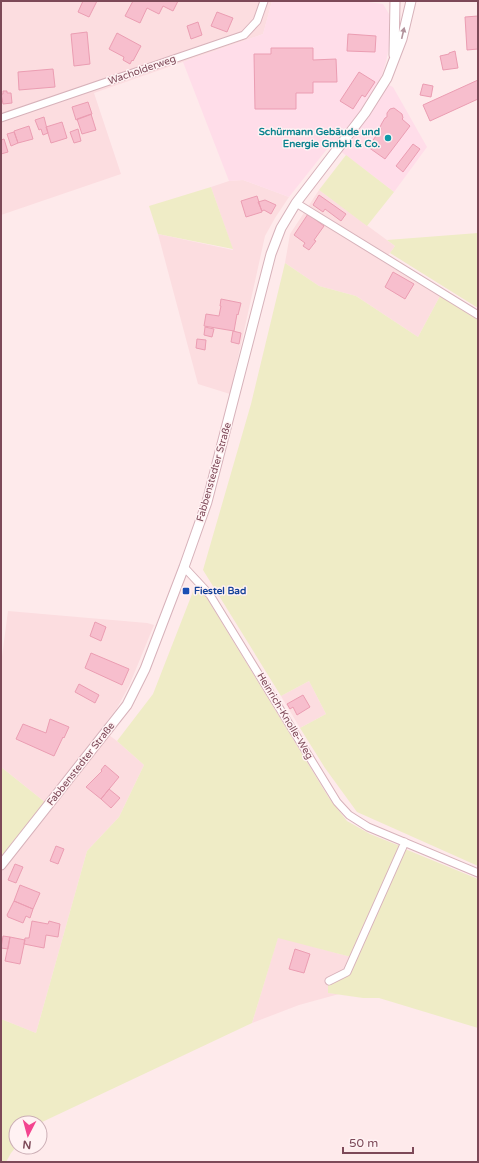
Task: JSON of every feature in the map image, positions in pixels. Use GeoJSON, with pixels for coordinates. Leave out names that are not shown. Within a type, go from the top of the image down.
{"type":"FeatureCollection","features":[{"type":"Feature","properties":{"kind":"street","name":"Wacholderweg"},"geometry":{"type":"LineString","coordinates":[[1,118],[244,35],[257,21],[264,1]]}},
{"type":"Feature","properties":{"kind":"street","name":"Fabbenstedter Straße"},"geometry":{"type":"LineString","coordinates":[[393,64],[395,1]]}},
{"type":"Feature","properties":{"kind":"street","name":"Fabbenstedter Straße"},"geometry":{"type":"LineString","coordinates":[[1,865],[127,705],[145,669],[207,502],[271,254],[281,228],[296,203],[365,113],[387,78],[402,39],[410,1]]}},
{"type":"Feature","properties":{"kind":"street"},"geometry":{"type":"LineString","coordinates":[[296,203],[478,315]]}},
{"type":"Feature","properties":{"kind":"street","name":"Heinrich-Knolle-Weg"},"geometry":{"type":"LineString","coordinates":[[184,567],[210,595],[337,802],[349,815],[368,827],[478,873]]}},
{"type":"Feature","properties":{"kind":"street"},"geometry":{"type":"LineString","coordinates":[[329,981],[347,972],[405,842]]}},
{"type":"Feature","properties":{"kind":"shaded area"},"geometry":{"type":"Polygon","coordinates":[[[1,1],[272,1],[263,34],[94,93],[121,174],[1,215],[1,1]]]}},
{"type":"Feature","properties":{"kind":"shaded area"},"geometry":{"type":"Polygon","coordinates":[[[272,1],[360,1],[383,4],[389,14],[390,40],[386,62],[380,81],[393,87],[427,147],[394,192],[331,144],[289,197],[243,180],[229,181],[183,62],[263,34],[272,1]]]}},
{"type":"Feature","properties":{"kind":"shaded area"},"geometry":{"type":"Polygon","coordinates":[[[346,155],[394,192],[367,226],[319,190],[346,155]]]}},
{"type":"Feature","properties":{"kind":"shaded area"},"geometry":{"type":"Polygon","coordinates":[[[243,180],[289,197],[265,236],[230,394],[198,384],[158,234],[233,250],[211,187],[229,181],[243,180]]]}},
{"type":"Feature","properties":{"kind":"shaded area"},"geometry":{"type":"Polygon","coordinates":[[[211,187],[233,249],[158,234],[149,206],[211,187]]]}},
{"type":"Feature","properties":{"kind":"shaded area"},"geometry":{"type":"Polygon","coordinates":[[[319,190],[395,246],[382,261],[440,296],[418,337],[356,296],[319,286],[285,263],[290,234],[319,190]]]}},
{"type":"Feature","properties":{"kind":"shaded area"},"geometry":{"type":"Polygon","coordinates":[[[478,233],[478,308],[390,253],[395,246],[387,240],[478,233]]]}},
{"type":"Feature","properties":{"kind":"shaded area"},"geometry":{"type":"Polygon","coordinates":[[[285,263],[319,286],[356,296],[418,337],[440,296],[478,320],[478,866],[357,812],[325,768],[300,728],[326,714],[309,681],[281,696],[203,570],[251,404],[285,263]]]}},
{"type":"Feature","properties":{"kind":"shaded area"},"geometry":{"type":"Polygon","coordinates":[[[194,589],[205,595],[329,798],[347,821],[370,834],[400,846],[351,957],[278,938],[252,1023],[48,1119],[48,1115],[8,1115],[8,1155],[10,1155],[6,1162],[1,1162],[1,1019],[36,1033],[87,851],[119,817],[144,765],[117,741],[153,694],[194,589]]]}},
{"type":"Feature","properties":{"kind":"shaded area"},"geometry":{"type":"Polygon","coordinates":[[[8,611],[147,623],[154,625],[129,686],[117,708],[101,729],[144,765],[119,817],[87,851],[36,1033],[1,1019],[1,859],[46,803],[1,767],[1,664],[8,611]]]}},
{"type":"Feature","properties":{"kind":"shaded area"},"geometry":{"type":"Polygon","coordinates":[[[309,681],[326,714],[300,728],[281,696],[309,681]]]}},
{"type":"Feature","properties":{"kind":"shaded area"},"geometry":{"type":"Polygon","coordinates":[[[1,767],[46,803],[1,859],[1,767]]]}},
{"type":"Feature","properties":{"kind":"shaded area"},"geometry":{"type":"Polygon","coordinates":[[[405,849],[478,879],[478,1028],[379,998],[363,998],[328,993],[328,985],[348,974],[405,849]]]}},
{"type":"Feature","properties":{"kind":"shaded area"},"geometry":{"type":"Polygon","coordinates":[[[278,937],[351,957],[345,970],[326,980],[328,985],[328,993],[339,994],[299,1005],[252,1023],[278,937]]]}},
{"type":"Feature","properties":{"kind":"building"},"geometry":{"type":"Polygon","coordinates":[[[83,1],[97,1],[89,17],[78,12],[83,1]]]}},
{"type":"Feature","properties":{"kind":"building"},"geometry":{"type":"Polygon","coordinates":[[[133,1],[178,1],[173,11],[163,6],[159,14],[147,8],[140,23],[125,16],[133,1]]]}},
{"type":"Feature","properties":{"kind":"building"},"geometry":{"type":"Polygon","coordinates":[[[217,12],[233,18],[227,32],[211,26],[217,12]]]}},
{"type":"Feature","properties":{"kind":"building"},"geometry":{"type":"Polygon","coordinates":[[[478,16],[478,49],[467,50],[465,17],[478,16]]]}},
{"type":"Feature","properties":{"kind":"building"},"geometry":{"type":"Polygon","coordinates":[[[198,22],[202,35],[191,39],[187,26],[198,22]]]}},
{"type":"Feature","properties":{"kind":"building"},"geometry":{"type":"Polygon","coordinates":[[[87,32],[90,64],[74,66],[71,34],[87,32]]]}},
{"type":"Feature","properties":{"kind":"building"},"geometry":{"type":"Polygon","coordinates":[[[117,33],[141,46],[130,64],[123,60],[124,57],[109,49],[117,33]]]}},
{"type":"Feature","properties":{"kind":"building"},"geometry":{"type":"Polygon","coordinates":[[[348,34],[376,36],[375,52],[347,51],[348,34]]]}},
{"type":"Feature","properties":{"kind":"building"},"geometry":{"type":"Polygon","coordinates":[[[271,48],[313,48],[313,60],[336,59],[337,82],[313,82],[313,93],[296,93],[296,109],[255,109],[254,54],[271,54],[271,48]]]}},
{"type":"Feature","properties":{"kind":"building"},"geometry":{"type":"Polygon","coordinates":[[[455,51],[458,68],[443,70],[440,56],[455,51]]]}},
{"type":"Feature","properties":{"kind":"building"},"geometry":{"type":"Polygon","coordinates":[[[53,69],[55,87],[19,90],[18,72],[53,69]]]}},
{"type":"Feature","properties":{"kind":"building"},"geometry":{"type":"Polygon","coordinates":[[[359,72],[375,82],[365,97],[362,95],[353,109],[340,101],[359,72]]]}},
{"type":"Feature","properties":{"kind":"building"},"geometry":{"type":"Polygon","coordinates":[[[478,80],[478,99],[430,121],[423,105],[478,80]]]}},
{"type":"Feature","properties":{"kind":"building"},"geometry":{"type":"Polygon","coordinates":[[[423,84],[433,86],[431,97],[420,95],[423,84]]]}},
{"type":"Feature","properties":{"kind":"building"},"geometry":{"type":"Polygon","coordinates":[[[3,91],[11,93],[12,103],[3,104],[1,94],[3,94],[3,91]]]}},
{"type":"Feature","properties":{"kind":"building"},"geometry":{"type":"Polygon","coordinates":[[[88,102],[92,114],[76,120],[72,107],[88,102]]]}},
{"type":"Feature","properties":{"kind":"building","name":"Schürmann Gebäude und Energie GmbH & Co."},"geometry":{"type":"Polygon","coordinates":[[[394,108],[402,114],[402,119],[410,126],[385,159],[368,147],[381,129],[380,127],[387,117],[387,113],[390,109],[394,108]]]}},
{"type":"Feature","properties":{"kind":"building"},"geometry":{"type":"Polygon","coordinates":[[[91,114],[96,130],[82,134],[77,119],[91,114]]]}},
{"type":"Feature","properties":{"kind":"building"},"geometry":{"type":"Polygon","coordinates":[[[44,117],[48,133],[43,135],[35,120],[44,117]]]}},
{"type":"Feature","properties":{"kind":"building"},"geometry":{"type":"Polygon","coordinates":[[[62,122],[67,138],[51,143],[46,127],[62,122]]]}},
{"type":"Feature","properties":{"kind":"building"},"geometry":{"type":"Polygon","coordinates":[[[29,126],[33,139],[18,143],[14,131],[29,126]]]}},
{"type":"Feature","properties":{"kind":"building"},"geometry":{"type":"Polygon","coordinates":[[[78,129],[81,141],[74,143],[70,132],[78,129]]]}},
{"type":"Feature","properties":{"kind":"building"},"geometry":{"type":"Polygon","coordinates":[[[14,132],[18,143],[11,146],[7,134],[14,132]]]}},
{"type":"Feature","properties":{"kind":"building"},"geometry":{"type":"Polygon","coordinates":[[[4,139],[8,152],[1,154],[1,140],[4,139]]]}},
{"type":"Feature","properties":{"kind":"building"},"geometry":{"type":"Polygon","coordinates":[[[413,144],[420,149],[403,172],[396,166],[413,144]]]}},
{"type":"Feature","properties":{"kind":"building"},"geometry":{"type":"Polygon","coordinates":[[[319,195],[346,214],[341,221],[325,209],[323,212],[313,205],[319,195]]]}},
{"type":"Feature","properties":{"kind":"building"},"geometry":{"type":"Polygon","coordinates":[[[257,196],[262,212],[246,217],[241,201],[257,196]]]}},
{"type":"Feature","properties":{"kind":"building"},"geometry":{"type":"Polygon","coordinates":[[[265,200],[276,205],[271,214],[264,210],[262,211],[258,202],[265,200]]]}},
{"type":"Feature","properties":{"kind":"building"},"geometry":{"type":"Polygon","coordinates":[[[308,214],[324,226],[309,250],[303,246],[305,243],[294,235],[308,214]]]}},
{"type":"Feature","properties":{"kind":"building"},"geometry":{"type":"Polygon","coordinates":[[[393,272],[414,284],[405,299],[385,287],[393,272]]]}},
{"type":"Feature","properties":{"kind":"building"},"geometry":{"type":"Polygon","coordinates":[[[221,299],[241,303],[238,315],[237,314],[234,331],[204,326],[206,314],[219,316],[221,299]]]}},
{"type":"Feature","properties":{"kind":"building"},"geometry":{"type":"Polygon","coordinates":[[[205,327],[214,329],[212,337],[204,335],[205,327]]]}},
{"type":"Feature","properties":{"kind":"building"},"geometry":{"type":"Polygon","coordinates":[[[233,331],[241,333],[239,344],[231,342],[233,331]]]}},
{"type":"Feature","properties":{"kind":"building"},"geometry":{"type":"Polygon","coordinates":[[[197,339],[206,340],[205,350],[196,348],[197,339]]]}},
{"type":"Feature","properties":{"kind":"building"},"geometry":{"type":"Polygon","coordinates":[[[95,622],[106,627],[101,641],[90,636],[95,622]]]}},
{"type":"Feature","properties":{"kind":"building"},"geometry":{"type":"Polygon","coordinates":[[[91,653],[129,669],[122,685],[85,668],[91,653]]]}},
{"type":"Feature","properties":{"kind":"building"},"geometry":{"type":"Polygon","coordinates":[[[79,684],[99,695],[95,703],[75,692],[79,684]]]}},
{"type":"Feature","properties":{"kind":"building"},"geometry":{"type":"Polygon","coordinates":[[[303,695],[310,707],[297,715],[293,707],[290,709],[287,704],[303,695]]]}},
{"type":"Feature","properties":{"kind":"building"},"geometry":{"type":"Polygon","coordinates":[[[50,719],[69,727],[54,756],[16,739],[23,724],[46,733],[50,719]]]}},
{"type":"Feature","properties":{"kind":"building"},"geometry":{"type":"Polygon","coordinates":[[[105,765],[119,777],[101,799],[86,787],[102,771],[101,770],[105,765]]]}},
{"type":"Feature","properties":{"kind":"building"},"geometry":{"type":"Polygon","coordinates":[[[109,789],[120,798],[111,808],[101,799],[109,789]]]}},
{"type":"Feature","properties":{"kind":"building"},"geometry":{"type":"Polygon","coordinates":[[[56,846],[64,849],[58,864],[50,861],[56,846]]]}},
{"type":"Feature","properties":{"kind":"building"},"geometry":{"type":"Polygon","coordinates":[[[15,864],[23,867],[16,883],[8,880],[15,864]]]}},
{"type":"Feature","properties":{"kind":"building"},"geometry":{"type":"Polygon","coordinates":[[[20,885],[40,893],[33,909],[14,901],[20,885]]]}},
{"type":"Feature","properties":{"kind":"building"},"geometry":{"type":"Polygon","coordinates":[[[14,901],[33,909],[30,918],[26,916],[23,923],[8,917],[7,915],[14,901]]]}},
{"type":"Feature","properties":{"kind":"building"},"geometry":{"type":"Polygon","coordinates":[[[32,921],[48,924],[49,921],[60,924],[58,937],[46,935],[44,948],[24,944],[25,938],[29,938],[32,921]]]}},
{"type":"Feature","properties":{"kind":"building"},"geometry":{"type":"Polygon","coordinates":[[[3,936],[10,937],[8,949],[1,948],[3,936]]]}},
{"type":"Feature","properties":{"kind":"building"},"geometry":{"type":"Polygon","coordinates":[[[10,937],[25,940],[20,964],[5,961],[10,937]]]}},
{"type":"Feature","properties":{"kind":"building"},"geometry":{"type":"Polygon","coordinates":[[[295,949],[310,954],[304,973],[289,969],[295,949]]]}},
{"type":"Feature","properties":{"kind":"place","name":"Schürmann Gebäude und Energie GmbH & Co."},"geometry":{"type":"Point","coordinates":[388,138]}},
{"type":"Feature","properties":{"kind":"place","name":"Fiestel Bad"},"geometry":{"type":"Point","coordinates":[186,591]}}]}
